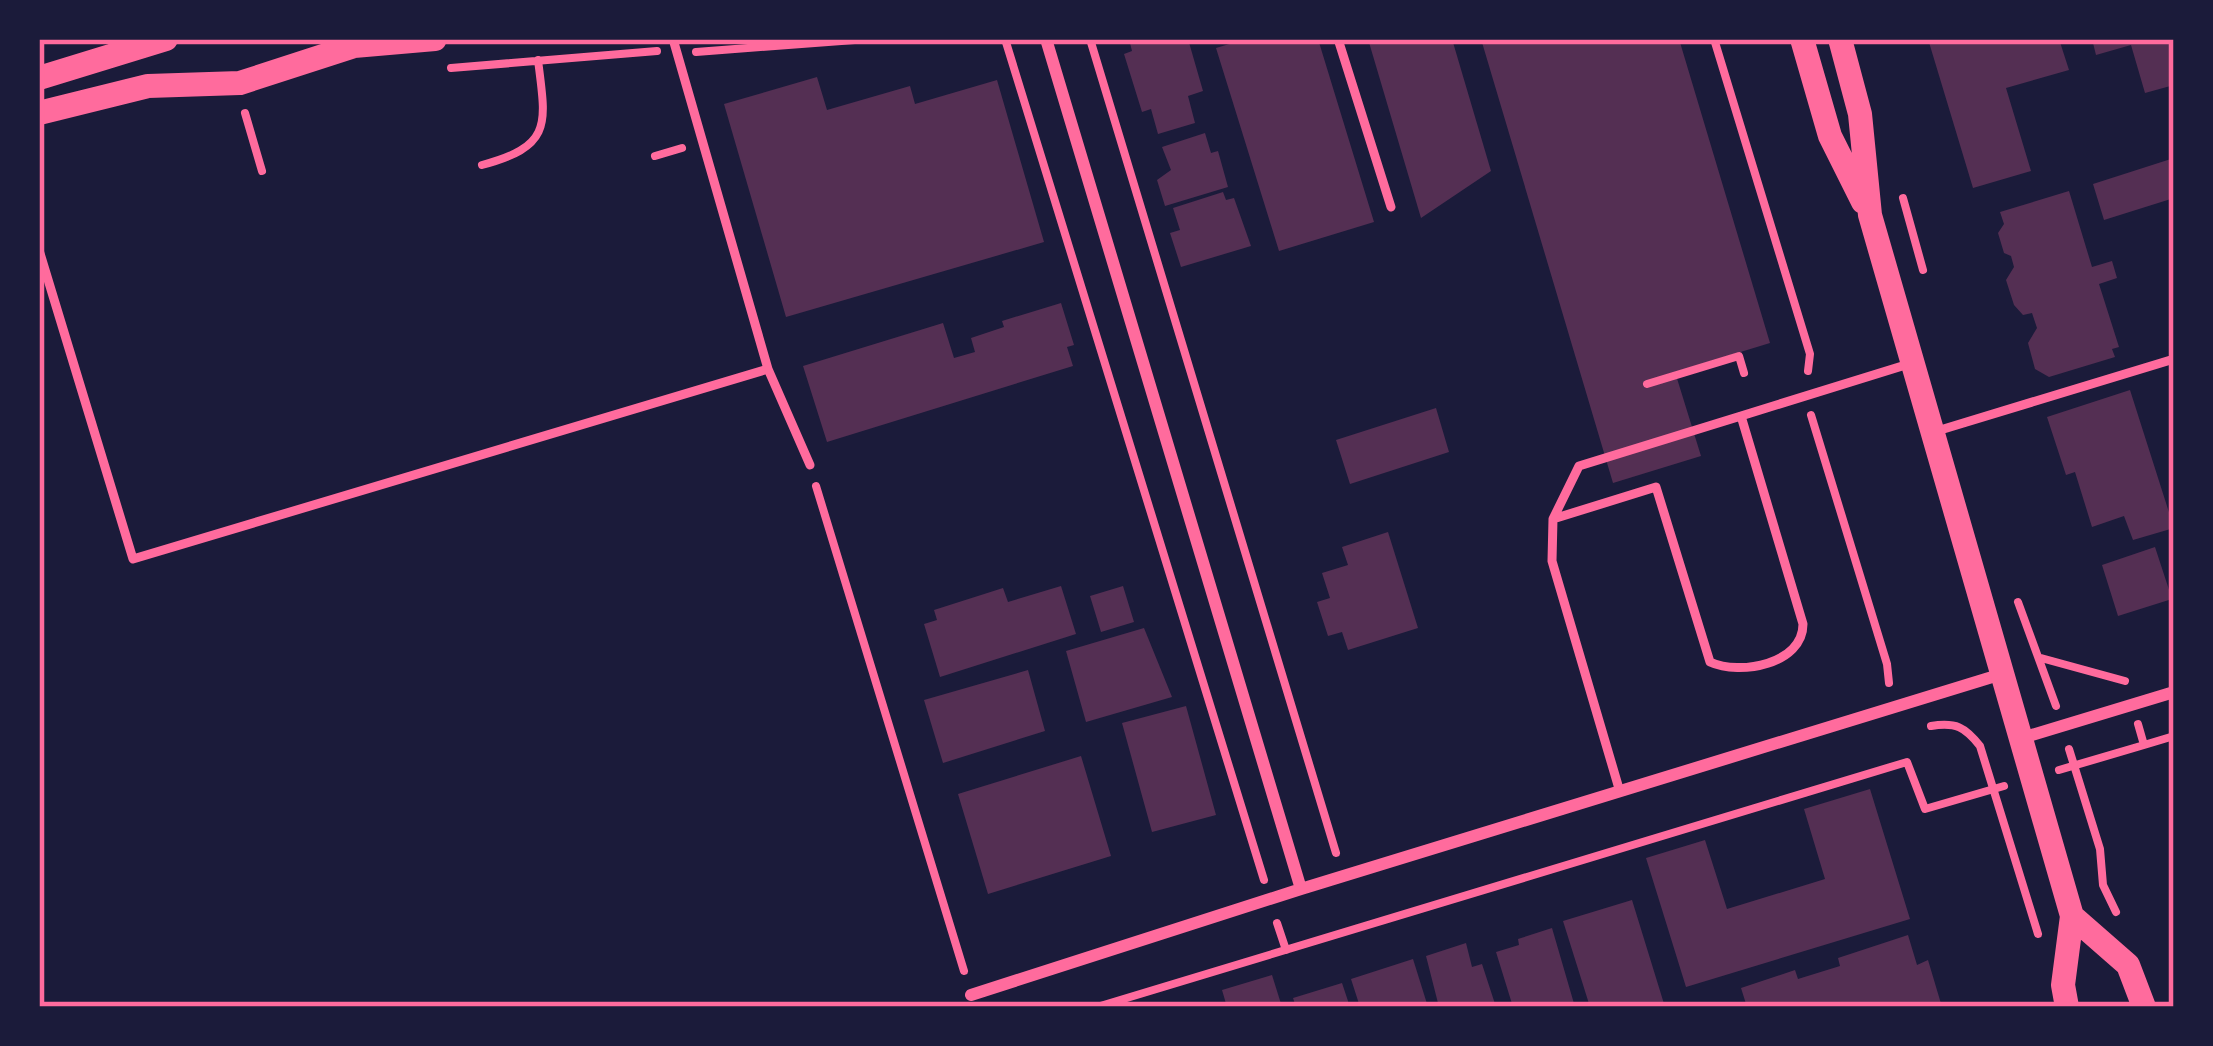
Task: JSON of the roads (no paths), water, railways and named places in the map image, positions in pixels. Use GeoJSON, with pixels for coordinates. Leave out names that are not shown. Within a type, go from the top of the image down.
{"type":"FeatureCollection","features":[{"type":"Feature","properties":{"kind":"main road"},"geometry":{"type":"LineString","coordinates":[[39,78],[166,39]]}},
{"type":"Feature","properties":{"kind":"main road"},"geometry":{"type":"LineString","coordinates":[[39,113],[148,86],[240,83],[354,46],[435,39]]}},
{"type":"Feature","properties":{"kind":"main road"},"geometry":{"type":"LineString","coordinates":[[1802,39],[1830,136],[1870,215]]}},
{"type":"Feature","properties":{"kind":"main road"},"geometry":{"type":"LineString","coordinates":[[1840,39],[1860,114],[1870,215],[2072,916],[2063,985],[2068,1007]]}},
{"type":"Feature","properties":{"kind":"main road"},"geometry":{"type":"LineString","coordinates":[[2072,916],[2128,965],[2144,1007]]}},
{"type":"Feature","properties":{"kind":"street"},"geometry":{"type":"LineString","coordinates":[[1046,39],[1300,889]]}},
{"type":"Feature","properties":{"kind":"street"},"geometry":{"type":"LineString","coordinates":[[971,995],[2002,674]]}},
{"type":"Feature","properties":{"kind":"street"},"geometry":{"type":"LineString","coordinates":[[2021,739],[2174,692]]}},
{"type":"Feature","properties":{"kind":"lane"},"geometry":{"type":"LineString","coordinates":[[673,39],[768,369],[810,465]]}},
{"type":"Feature","properties":{"kind":"lane"},"geometry":{"type":"LineString","coordinates":[[1338,39],[1391,207]]}},
{"type":"Feature","properties":{"kind":"lane"},"geometry":{"type":"LineString","coordinates":[[39,250],[133,559],[768,369]]}},
{"type":"Feature","properties":{"kind":"lane"},"geometry":{"type":"LineString","coordinates":[[1932,432],[2174,359]]}},
{"type":"Feature","properties":{"kind":"lane"},"geometry":{"type":"LineString","coordinates":[[1624,791],[1620,792],[1552,560],[1553,519],[1580,466],[1912,363]]}},
{"type":"Feature","properties":{"kind":"lane"},"geometry":{"type":"LineString","coordinates":[[1553,519],[1656,487],[1710,662],[1736,669],[1760,665],[1796,649],[1803,638],[1803,625],[1741,416]]}}]}
